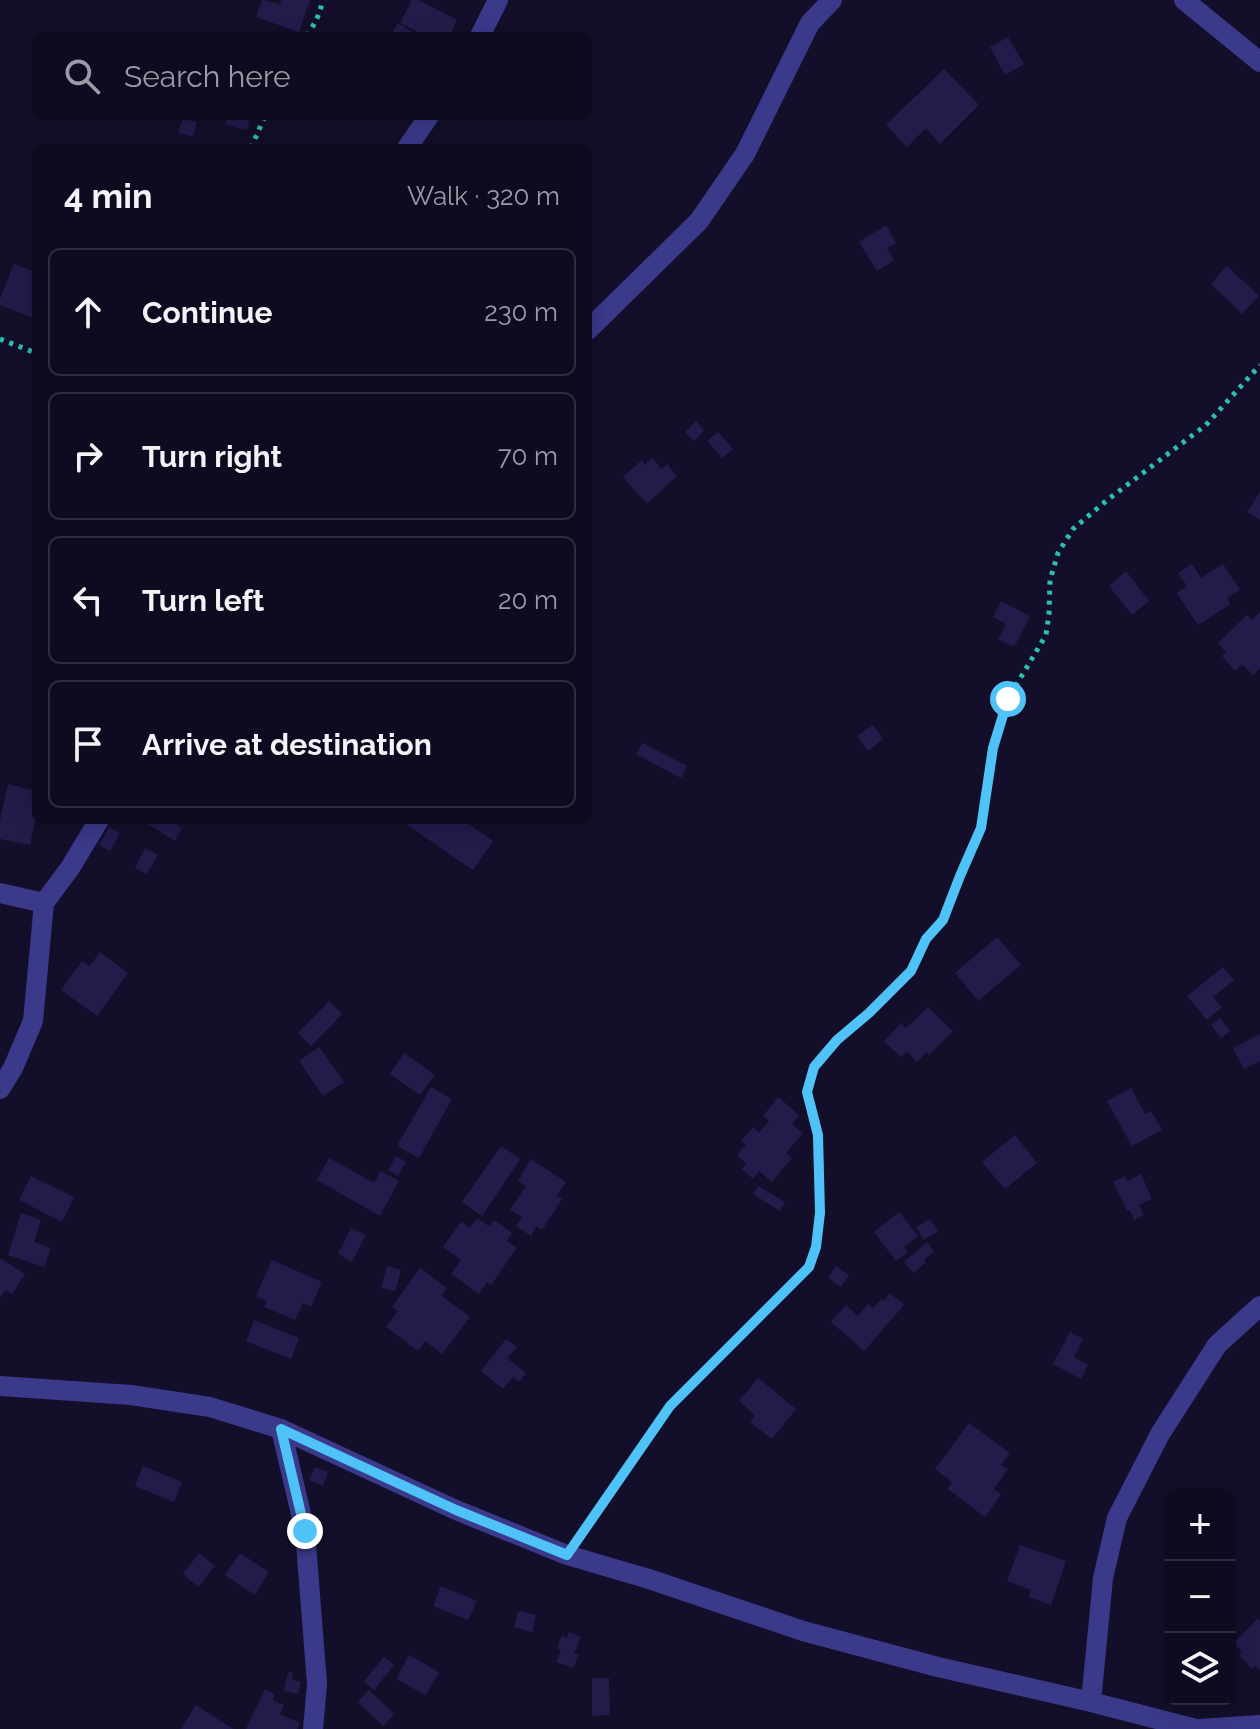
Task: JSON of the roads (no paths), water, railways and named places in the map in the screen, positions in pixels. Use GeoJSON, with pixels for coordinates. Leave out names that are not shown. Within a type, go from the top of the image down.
{"type":"FeatureCollection","features":[{"type":"Feature","properties":{"kind":"street"},"geometry":{"type":"LineString","coordinates":[[482,32],[498,0]]}},
{"type":"Feature","properties":{"kind":"street"},"geometry":{"type":"LineString","coordinates":[[592,326],[699,221],[745,154],[810,23],[832,0]]}},
{"type":"Feature","properties":{"kind":"street"},"geometry":{"type":"LineString","coordinates":[[1184,0],[1260,62]]}},
{"type":"Feature","properties":{"kind":"street"},"geometry":{"type":"LineString","coordinates":[[410,144],[426,120]]}},
{"type":"Feature","properties":{"kind":"street"},"geometry":{"type":"LineString","coordinates":[[0,1089],[13,1068],[33,1021],[44,903],[97,824]]}},
{"type":"Feature","properties":{"kind":"street"},"geometry":{"type":"LineString","coordinates":[[0,893],[44,903]]}},
{"type":"Feature","properties":{"kind":"street"},"geometry":{"type":"LineString","coordinates":[[1091,1702],[1103,1578],[1117,1518],[1160,1434],[1217,1345],[1260,1306]]}},
{"type":"Feature","properties":{"kind":"street"},"geometry":{"type":"LineString","coordinates":[[0,1386],[131,1395],[210,1407],[281,1429],[456,1510],[567,1555],[803,1631],[938,1667],[1198,1729],[1260,1725]]}},
{"type":"Feature","properties":{"kind":"street"},"geometry":{"type":"LineString","coordinates":[[281,1429],[305,1531],[317,1684],[313,1729]]}}]}
